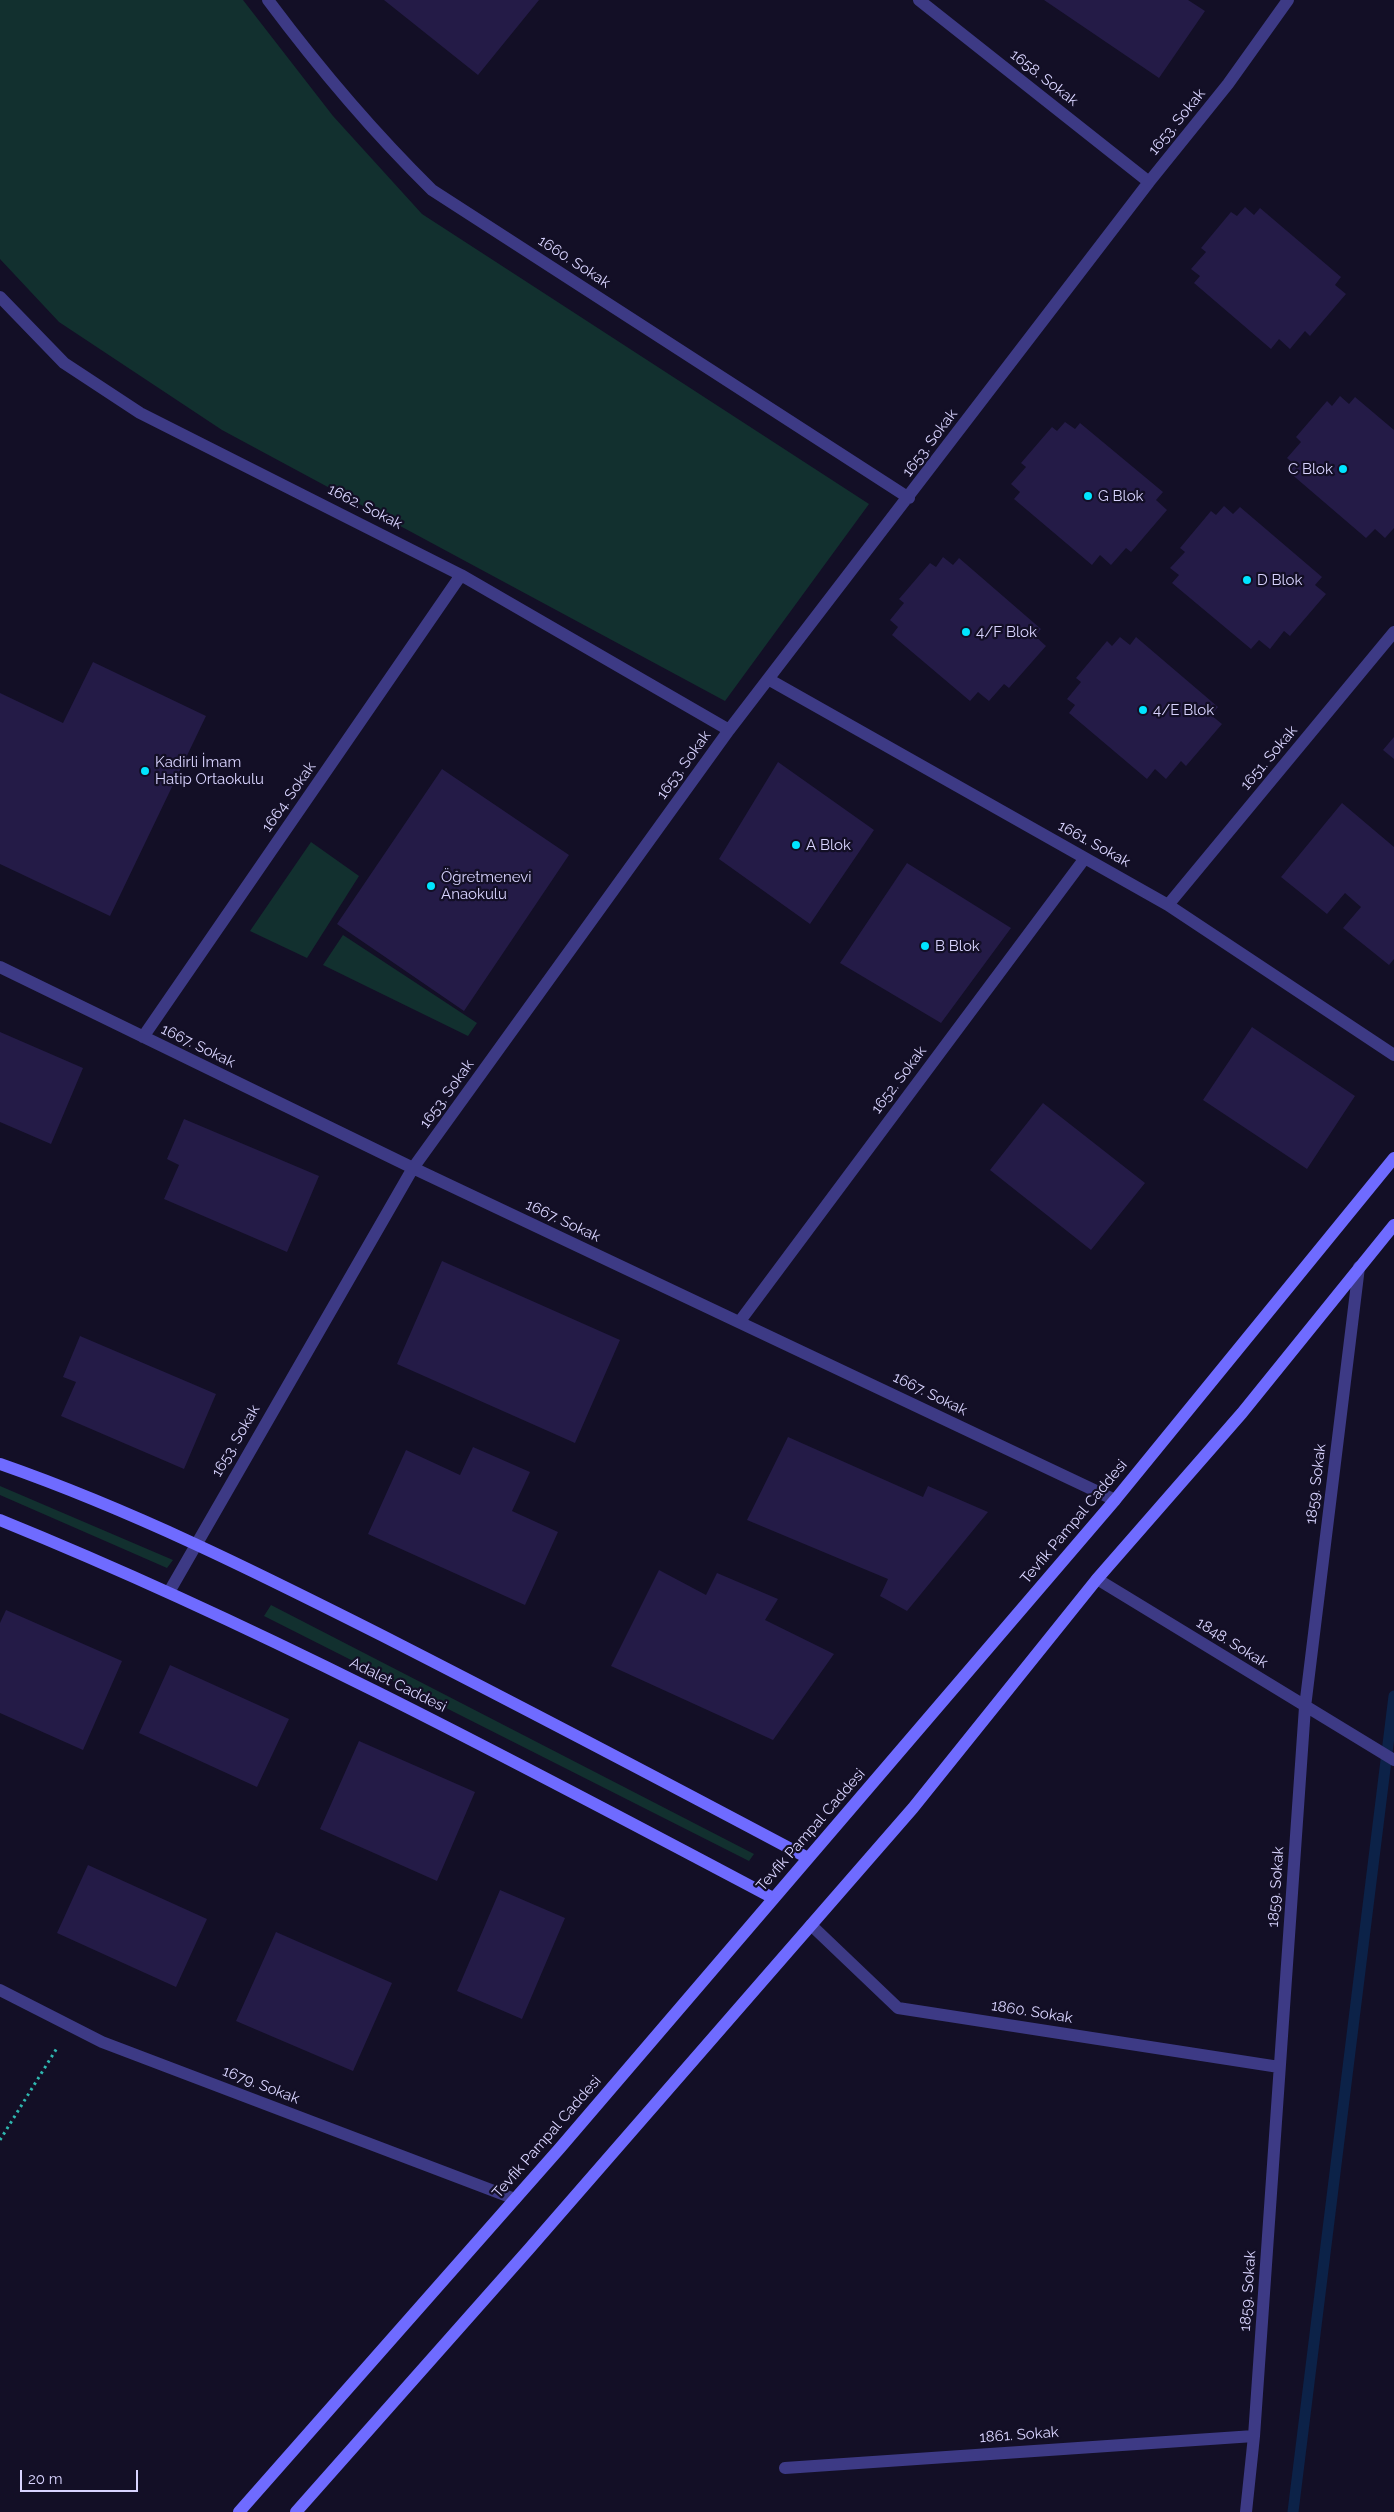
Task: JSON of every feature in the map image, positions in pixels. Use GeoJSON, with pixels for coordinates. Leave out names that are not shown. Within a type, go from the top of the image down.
{"type":"FeatureCollection","features":[{"type":"Feature","properties":{"kind":"street","name":"1660. Sokak"},"geometry":{"type":"LineString","coordinates":[[268,0],[296,37],[384,142],[432,190],[908,498]]}},
{"type":"Feature","properties":{"kind":"street","name":"1658. Sokak"},"geometry":{"type":"LineString","coordinates":[[919,0],[1149,182]]}},
{"type":"Feature","properties":{"kind":"street","name":"1653. Sokak"},"geometry":{"type":"LineString","coordinates":[[169,1592],[194,1545],[413,1168],[729,730],[1149,182],[1228,84],[1288,0]]}},
{"type":"Feature","properties":{"kind":"street","name":"1662. Sokak"},"geometry":{"type":"LineString","coordinates":[[0,297],[64,363],[140,412],[461,575],[729,730]]}},
{"type":"Feature","properties":{"kind":"street","name":"1664. Sokak"},"geometry":{"type":"LineString","coordinates":[[143,1037],[461,575]]}},
{"type":"Feature","properties":{"kind":"street","name":"1651. Sokak"},"geometry":{"type":"LineString","coordinates":[[1168,904],[1394,632]]}},
{"type":"Feature","properties":{"kind":"street","name":"1661. Sokak"},"geometry":{"type":"LineString","coordinates":[[768,679],[1168,904],[1394,1055]]}},
{"type":"Feature","properties":{"kind":"street","name":"1652. Sokak"},"geometry":{"type":"LineString","coordinates":[[740,1321],[1085,858]]}},
{"type":"Feature","properties":{"kind":"street","name":"1667. Sokak"},"geometry":{"type":"LineString","coordinates":[[0,967],[413,1168],[1115,1500]]}},
{"type":"Feature","properties":{"kind":"street","name":"Tevfik Pampal Caddesi"},"geometry":{"type":"LineString","coordinates":[[239,2512],[515,2199],[1115,1500],[1394,1158]]}},
{"type":"Feature","properties":{"kind":"street"},"geometry":{"type":"LineString","coordinates":[[296,2512],[913,1808],[1097,1579],[1242,1413],[1394,1225]]}},
{"type":"Feature","properties":{"kind":"street","name":"1859. Sokak"},"geometry":{"type":"LineString","coordinates":[[1246,2512],[1254,2436],[1305,1706],[1359,1267]]}},
{"type":"Feature","properties":{"kind":"street"},"geometry":{"type":"LineString","coordinates":[[0,1464],[150,1524],[286,1588],[556,1724],[808,1858]]}},
{"type":"Feature","properties":{"kind":"street","name":"Adalet Caddesi"},"geometry":{"type":"LineString","coordinates":[[0,1520],[97,1559],[169,1592],[490,1748],[773,1898]]}},
{"type":"Feature","properties":{"kind":"street","name":"1848. Sokak"},"geometry":{"type":"LineString","coordinates":[[1097,1579],[1394,1760]]}},
{"type":"Feature","properties":{"kind":"street","name":"1860. Sokak"},"geometry":{"type":"LineString","coordinates":[[811,1925],[898,2008],[1279,2067]]}},
{"type":"Feature","properties":{"kind":"street","name":"1679. Sokak"},"geometry":{"type":"LineString","coordinates":[[0,1990],[111,2046],[515,2199]]}},
{"type":"Feature","properties":{"kind":"street","name":"1861. Sokak"},"geometry":{"type":"LineString","coordinates":[[785,2468],[1254,2436]]}},
{"type":"Feature","properties":{"kind":"path"},"geometry":{"type":"LineString","coordinates":[[0,2140],[70,2026]]}},
{"type":"Feature","properties":{"kind":"green space"},"geometry":{"type":"Polygon","coordinates":[[[0,0],[243,0],[333,116],[422,214],[869,504],[725,701],[222,430],[59,322],[0,259],[0,0]]]}},
{"type":"Feature","properties":{"kind":"green space"},"geometry":{"type":"Polygon","coordinates":[[[311,842],[359,876],[307,958],[250,931],[311,842]]]}},
{"type":"Feature","properties":{"kind":"green space"},"geometry":{"type":"Polygon","coordinates":[[[343,935],[477,1023],[468,1036],[323,965],[343,935]]]}},
{"type":"Feature","properties":{"kind":"green space"},"geometry":{"type":"Polygon","coordinates":[[[0,1486],[173,1560],[167,1568],[0,1495],[0,1486]]]}},
{"type":"Feature","properties":{"kind":"green space"},"geometry":{"type":"Polygon","coordinates":[[[271,1605],[754,1854],[749,1861],[264,1616],[271,1605]]]}},
{"type":"Feature","properties":{"kind":"building"},"geometry":{"type":"Polygon","coordinates":[[[384,0],[539,0],[478,75],[384,0]]]}},
{"type":"Feature","properties":{"kind":"building"},"geometry":{"type":"Polygon","coordinates":[[[1044,0],[1188,0],[1205,11],[1159,78],[1044,0]]]}},
{"type":"Feature","properties":{"kind":"building"},"geometry":{"type":"Polygon","coordinates":[[[1245,207],[1254,215],[1260,208],[1341,277],[1335,285],[1346,294],[1310,336],[1305,331],[1290,349],[1279,339],[1271,349],[1194,283],[1200,276],[1191,269],[1206,252],[1201,248],[1231,212],[1237,216],[1245,207]]]}},
{"type":"Feature","properties":{"kind":"building","name":"C Blok"},"geometry":{"type":"Polygon","coordinates":[[[1340,396],[1349,404],[1355,397],[1394,430],[1394,528],[1385,538],[1375,529],[1366,538],[1289,472],[1295,465],[1287,458],[1301,442],[1296,437],[1327,401],[1332,406],[1340,396]]]}},
{"type":"Feature","properties":{"kind":"building","name":"G Blok"},"geometry":{"type":"Polygon","coordinates":[[[1065,422],[1075,429],[1080,423],[1163,492],[1156,500],[1167,510],[1131,552],[1126,548],[1111,565],[1100,555],[1092,565],[1014,499],[1020,492],[1011,484],[1026,467],[1021,463],[1052,427],[1057,431],[1065,422]]]}},
{"type":"Feature","properties":{"kind":"building","name":"D Blok"},"geometry":{"type":"Polygon","coordinates":[[[1224,506],[1233,514],[1240,507],[1322,577],[1315,585],[1326,594],[1290,636],[1284,631],[1270,649],[1259,640],[1251,649],[1172,583],[1179,575],[1170,568],[1185,552],[1180,548],[1211,511],[1216,515],[1224,506]]]}},
{"type":"Feature","properties":{"kind":"building","name":"4/F Blok"},"geometry":{"type":"Polygon","coordinates":[[[943,557],[953,565],[959,558],[1041,629],[1035,636],[1046,646],[1009,688],[1004,684],[989,701],[978,692],[970,701],[892,635],[898,627],[890,620],[904,603],[899,599],[930,563],[936,567],[943,557]]]}},
{"type":"Feature","properties":{"kind":"building","name":"4/E Blok"},"geometry":{"type":"Polygon","coordinates":[[[1120,637],[1130,645],[1136,637],[1218,707],[1211,715],[1222,724],[1186,766],[1181,761],[1166,779],[1155,769],[1147,779],[1069,713],[1075,705],[1067,699],[1081,682],[1076,678],[1107,641],[1112,646],[1120,637]]]}},
{"type":"Feature","properties":{"kind":"building"},"geometry":{"type":"Polygon","coordinates":[[[93,662],[206,716],[110,916],[0,864],[0,693],[63,723],[93,662]]]}},
{"type":"Feature","properties":{"kind":"building"},"geometry":{"type":"Polygon","coordinates":[[[1394,737],[1394,759],[1383,750],[1394,737]]]}},
{"type":"Feature","properties":{"kind":"building","name":"A Blok"},"geometry":{"type":"Polygon","coordinates":[[[778,762],[874,830],[810,924],[719,859],[778,762]]]}},
{"type":"Feature","properties":{"kind":"building"},"geometry":{"type":"Polygon","coordinates":[[[442,769],[569,855],[464,1011],[337,924],[442,769]]]}},
{"type":"Feature","properties":{"kind":"building"},"geometry":{"type":"Polygon","coordinates":[[[1342,803],[1394,847],[1394,959],[1389,965],[1343,928],[1361,907],[1345,893],[1327,914],[1281,877],[1342,803]]]}},
{"type":"Feature","properties":{"kind":"building","name":"B Blok"},"geometry":{"type":"Polygon","coordinates":[[[907,863],[1011,928],[941,1023],[840,963],[907,863]]]}},
{"type":"Feature","properties":{"kind":"building"},"geometry":{"type":"Polygon","coordinates":[[[1252,1027],[1355,1096],[1307,1169],[1203,1100],[1252,1027]]]}},
{"type":"Feature","properties":{"kind":"building"},"geometry":{"type":"Polygon","coordinates":[[[0,1032],[83,1068],[51,1144],[0,1122],[0,1032]]]}},
{"type":"Feature","properties":{"kind":"building"},"geometry":{"type":"Polygon","coordinates":[[[1043,1103],[1145,1183],[1091,1250],[990,1170],[1043,1103]]]}},
{"type":"Feature","properties":{"kind":"building"},"geometry":{"type":"Polygon","coordinates":[[[184,1119],[319,1176],[287,1252],[164,1199],[179,1165],[167,1159],[184,1119]]]}},
{"type":"Feature","properties":{"kind":"building"},"geometry":{"type":"Polygon","coordinates":[[[442,1261],[620,1340],[575,1443],[397,1364],[442,1261]]]}},
{"type":"Feature","properties":{"kind":"building"},"geometry":{"type":"Polygon","coordinates":[[[80,1336],[216,1394],[184,1469],[61,1416],[76,1382],[63,1377],[80,1336]]]}},
{"type":"Feature","properties":{"kind":"building"},"geometry":{"type":"Polygon","coordinates":[[[788,1437],[923,1497],[928,1486],[988,1512],[907,1611],[880,1596],[888,1579],[747,1520],[788,1437]]]}},
{"type":"Feature","properties":{"kind":"building"},"geometry":{"type":"Polygon","coordinates":[[[473,1447],[530,1472],[512,1511],[558,1532],[525,1605],[368,1534],[406,1450],[460,1475],[473,1447]]]}},
{"type":"Feature","properties":{"kind":"building"},"geometry":{"type":"Polygon","coordinates":[[[659,1570],[706,1595],[717,1573],[778,1599],[765,1620],[834,1654],[773,1740],[611,1666],[659,1570]]]}},
{"type":"Feature","properties":{"kind":"building"},"geometry":{"type":"Polygon","coordinates":[[[6,1610],[122,1661],[83,1750],[0,1713],[0,1623],[6,1610]]]}},
{"type":"Feature","properties":{"kind":"building"},"geometry":{"type":"Polygon","coordinates":[[[170,1665],[289,1719],[257,1787],[139,1733],[170,1665]]]}},
{"type":"Feature","properties":{"kind":"building"},"geometry":{"type":"Polygon","coordinates":[[[359,1741],[475,1792],[437,1881],[320,1829],[359,1741]]]}},
{"type":"Feature","properties":{"kind":"building"},"geometry":{"type":"Polygon","coordinates":[[[88,1865],[207,1919],[176,1987],[57,1933],[88,1865]]]}},
{"type":"Feature","properties":{"kind":"building"},"geometry":{"type":"Polygon","coordinates":[[[500,1890],[565,1918],[522,2019],[457,1991],[500,1890]]]}},
{"type":"Feature","properties":{"kind":"building"},"geometry":{"type":"Polygon","coordinates":[[[276,1932],[392,1983],[353,2071],[236,2021],[276,1932]]]}},
{"type":"Feature","properties":{"kind":"waterway"},"geometry":{"type":"LineString","coordinates":[[1293,2512],[1394,1696]]}},
{"type":"Feature","properties":{"kind":"place","name":"C Blok"},"geometry":{"type":"Point","coordinates":[1343,469]}},
{"type":"Feature","properties":{"kind":"place","name":"G Blok"},"geometry":{"type":"Point","coordinates":[1088,496]}},
{"type":"Feature","properties":{"kind":"place","name":"D Blok"},"geometry":{"type":"Point","coordinates":[1247,580]}},
{"type":"Feature","properties":{"kind":"place","name":"4/F Blok"},"geometry":{"type":"Point","coordinates":[966,632]}},
{"type":"Feature","properties":{"kind":"place","name":"4/E Blok"},"geometry":{"type":"Point","coordinates":[1143,710]}},
{"type":"Feature","properties":{"kind":"place","name":"Kadirli İmam Hatip Ortaokulu"},"geometry":{"type":"Point","coordinates":[145,771]}},
{"type":"Feature","properties":{"kind":"place","name":"A Blok"},"geometry":{"type":"Point","coordinates":[796,845]}},
{"type":"Feature","properties":{"kind":"place","name":"Öğretmenevi Anaokulu"},"geometry":{"type":"Point","coordinates":[431,886]}},
{"type":"Feature","properties":{"kind":"place","name":"B Blok"},"geometry":{"type":"Point","coordinates":[925,946]}}]}
